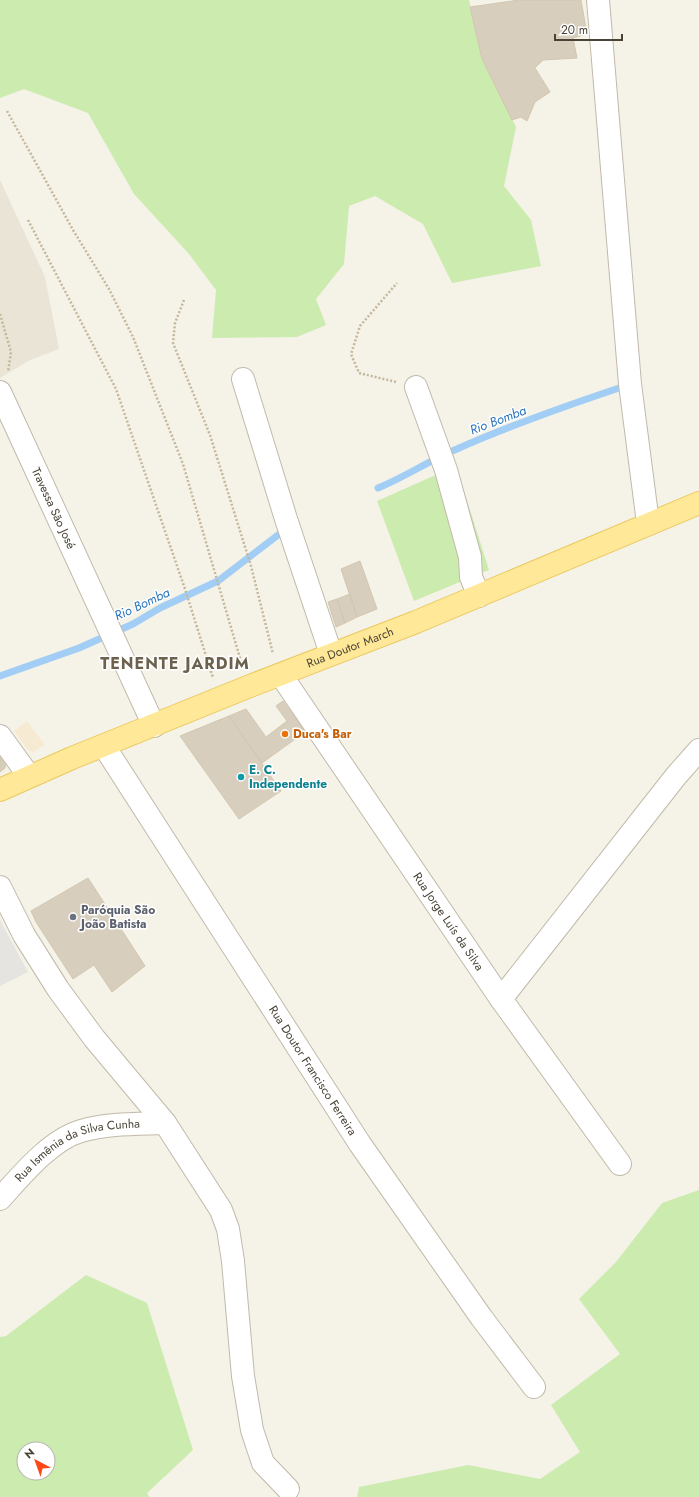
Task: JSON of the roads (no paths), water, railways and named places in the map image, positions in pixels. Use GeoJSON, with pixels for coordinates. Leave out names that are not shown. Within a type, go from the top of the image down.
{"type":"FeatureCollection","features":[{"type":"Feature","properties":{"kind":"main road","name":"Rua Doutor March"},"geometry":{"type":"LineString","coordinates":[[0,790],[29,776],[222,699],[250,686],[479,596],[648,523],[699,503]]}},
{"type":"Feature","properties":{"kind":"street"},"geometry":{"type":"LineString","coordinates":[[598,0],[630,384],[648,523]]}},
{"type":"Feature","properties":{"kind":"street"},"geometry":{"type":"LineString","coordinates":[[243,378],[286,519],[294,539],[331,654]]}},
{"type":"Feature","properties":{"kind":"street","name":"Travessa São José"},"geometry":{"type":"LineString","coordinates":[[3,383],[154,726]]}},
{"type":"Feature","properties":{"kind":"street"},"geometry":{"type":"LineString","coordinates":[[416,387],[446,470],[470,557],[471,577],[479,596]]}},
{"type":"Feature","properties":{"kind":"street","name":"Rua Jorge Luís da Silva"},"geometry":{"type":"LineString","coordinates":[[281,675],[501,999],[620,1164]]}},
{"type":"Feature","properties":{"kind":"street"},"geometry":{"type":"LineString","coordinates":[[0,736],[29,776]]}},
{"type":"Feature","properties":{"kind":"street","name":"Rua Doutor Francisco Ferreira"},"geometry":{"type":"LineString","coordinates":[[104,746],[360,1144],[482,1317],[534,1387]]}},
{"type":"Feature","properties":{"kind":"street"},"geometry":{"type":"LineString","coordinates":[[501,999],[676,776],[699,750]]}},
{"type":"Feature","properties":{"kind":"street"},"geometry":{"type":"LineString","coordinates":[[0,887],[24,935],[58,989],[94,1038],[165,1123],[221,1210],[228,1229],[233,1261],[243,1376],[252,1430],[263,1463],[288,1489]]}},
{"type":"Feature","properties":{"kind":"street","name":"Rua Ismênia da Silva Cunha"},"geometry":{"type":"LineString","coordinates":[[0,1199],[47,1150],[79,1131],[108,1125],[165,1123]]}},
{"type":"Feature","properties":{"kind":"waterway","name":"Rio Bomba"},"geometry":{"type":"LineString","coordinates":[[378,488],[447,453],[499,431],[628,385]]}},
{"type":"Feature","properties":{"kind":"waterway","name":"Rio Bomba"},"geometry":{"type":"LineString","coordinates":[[0,676],[79,648],[133,624],[160,608],[218,581],[282,532]]}},
{"type":"Feature","properties":{"kind":"place","name":"Duca's Bar"},"geometry":{"type":"Point","coordinates":[285,734]}},
{"type":"Feature","properties":{"kind":"place","name":"E. C. Independente"},"geometry":{"type":"Point","coordinates":[241,777]}},
{"type":"Feature","properties":{"kind":"place","name":"Paróquia São João Batista"},"geometry":{"type":"Point","coordinates":[73,917]}},
{"type":"Feature","properties":{"kind":"district","name":"TENENTE JARDIM"},"geometry":{"type":"Point","coordinates":[175,663]}}]}
